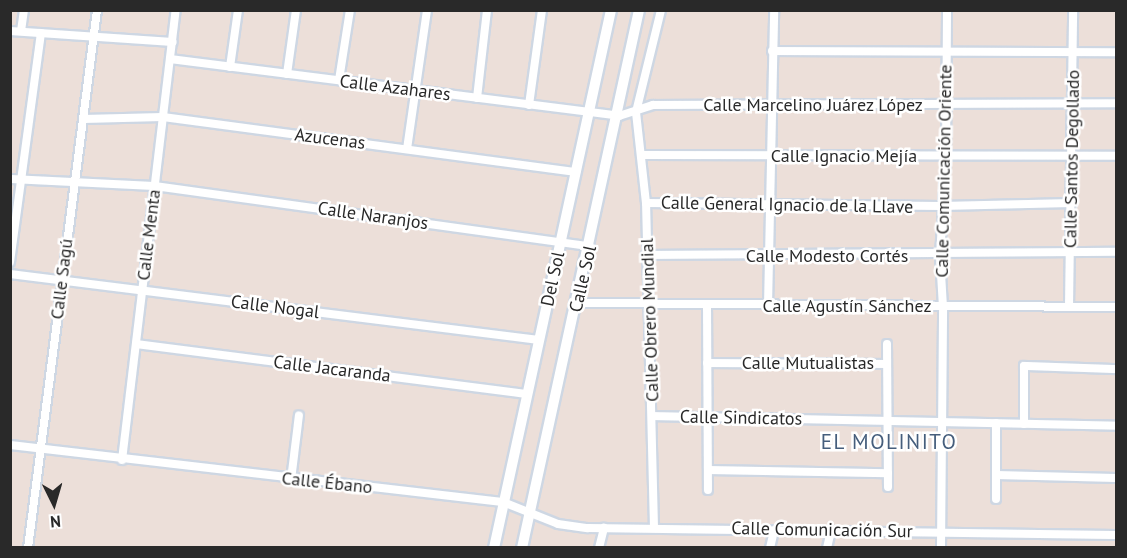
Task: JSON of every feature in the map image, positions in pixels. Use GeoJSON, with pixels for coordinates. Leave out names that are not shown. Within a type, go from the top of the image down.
{"type":"FeatureCollection","features":[{"type":"Feature","properties":{"kind":"street"},"geometry":{"type":"LineString","coordinates":[[21,31],[24,10]]}},
{"type":"Feature","properties":{"kind":"street","name":"Calle Sagú"},"geometry":{"type":"LineString","coordinates":[[28,548],[97,10]]}},
{"type":"Feature","properties":{"kind":"street","name":"Calle Menta"},"geometry":{"type":"LineString","coordinates":[[122,460],[176,10]]}},
{"type":"Feature","properties":{"kind":"street"},"geometry":{"type":"LineString","coordinates":[[230,67],[237,10]]}},
{"type":"Feature","properties":{"kind":"street"},"geometry":{"type":"LineString","coordinates":[[287,74],[296,10]]}},
{"type":"Feature","properties":{"kind":"street"},"geometry":{"type":"LineString","coordinates":[[339,80],[350,10]]}},
{"type":"Feature","properties":{"kind":"street"},"geometry":{"type":"LineString","coordinates":[[407,149],[427,10]]}},
{"type":"Feature","properties":{"kind":"street"},"geometry":{"type":"LineString","coordinates":[[477,98],[487,10]]}},
{"type":"Feature","properties":{"kind":"street"},"geometry":{"type":"LineString","coordinates":[[529,105],[542,10]]}},
{"type":"Feature","properties":{"kind":"street","name":"Del Sol"},"geometry":{"type":"LineString","coordinates":[[494,548],[611,10]]}},
{"type":"Feature","properties":{"kind":"street","name":"Calle Sol"},"geometry":{"type":"LineString","coordinates":[[522,548],[619,116],[639,10]]}},
{"type":"Feature","properties":{"kind":"street"},"geometry":{"type":"LineString","coordinates":[[636,112],[661,10]]}},
{"type":"Feature","properties":{"kind":"street"},"geometry":{"type":"LineString","coordinates":[[768,306],[769,104],[774,10]]}},
{"type":"Feature","properties":{"kind":"street","name":"Calle Comunicación Oriente"},"geometry":{"type":"LineString","coordinates":[[941,548],[943,307],[940,256],[941,206],[946,157],[947,10]]}},
{"type":"Feature","properties":{"kind":"street","name":"Calle Santos Degollado"},"geometry":{"type":"LineString","coordinates":[[1069,307],[1074,104],[1073,10]]}},
{"type":"Feature","properties":{"kind":"street"},"geometry":{"type":"LineString","coordinates":[[10,30],[172,42]]}},
{"type":"Feature","properties":{"kind":"street"},"geometry":{"type":"LineString","coordinates":[[10,262],[41,33]]}},
{"type":"Feature","properties":{"kind":"street"},"geometry":{"type":"LineString","coordinates":[[772,51],[1116,52]]}},
{"type":"Feature","properties":{"kind":"street","name":"Calle Azahares"},"geometry":{"type":"LineString","coordinates":[[171,59],[619,116]]}},
{"type":"Feature","properties":{"kind":"street","name":"Calle Marcelino Juárez López"},"geometry":{"type":"LineString","coordinates":[[619,116],[653,105],[1116,103]]}},
{"type":"Feature","properties":{"kind":"street","name":"Calle Obrero Mundial"},"geometry":{"type":"LineString","coordinates":[[636,112],[643,155],[646,203],[646,255],[654,416],[654,528]]}},
{"type":"Feature","properties":{"kind":"street","name":"Azucenas"},"geometry":{"type":"LineString","coordinates":[[83,119],[163,117],[576,172]]}},
{"type":"Feature","properties":{"kind":"street","name":"Calle Ignacio Mejía"},"geometry":{"type":"LineString","coordinates":[[643,155],[1116,156]]}},
{"type":"Feature","properties":{"kind":"street","name":"Calle Naranjos"},"geometry":{"type":"LineString","coordinates":[[10,179],[155,186],[590,246]]}},
{"type":"Feature","properties":{"kind":"street","name":"Calle General Ignacio de la Llave"},"geometry":{"type":"LineString","coordinates":[[646,203],[768,206],[1072,203]]}},
{"type":"Feature","properties":{"kind":"street","name":"Calle Modesto Cortés"},"geometry":{"type":"LineString","coordinates":[[646,255],[940,256],[1116,252]]}},
{"type":"Feature","properties":{"kind":"street","name":"Calle Nogal"},"geometry":{"type":"LineString","coordinates":[[10,274],[539,340]]}},
{"type":"Feature","properties":{"kind":"street","name":"Calle Agustín Sánchez"},"geometry":{"type":"LineString","coordinates":[[577,303],[649,306],[1116,308]]}},
{"type":"Feature","properties":{"kind":"street"},"geometry":{"type":"LineString","coordinates":[[707,306],[708,490]]}},
{"type":"Feature","properties":{"kind":"street","name":"Calle Jacaranda"},"geometry":{"type":"LineString","coordinates":[[136,344],[528,394]]}},
{"type":"Feature","properties":{"kind":"street"},"geometry":{"type":"LineString","coordinates":[[887,344],[887,364]]}},
{"type":"Feature","properties":{"kind":"street","name":"Calle Mutualistas"},"geometry":{"type":"LineString","coordinates":[[707,363],[887,364],[888,487]]}},
{"type":"Feature","properties":{"kind":"street"},"geometry":{"type":"LineString","coordinates":[[1024,424],[1024,366],[1116,369]]}},
{"type":"Feature","properties":{"kind":"street"},"geometry":{"type":"LineString","coordinates":[[291,480],[299,415]]}},
{"type":"Feature","properties":{"kind":"street","name":"Calle Sindicatos"},"geometry":{"type":"LineString","coordinates":[[654,416],[1116,426]]}},
{"type":"Feature","properties":{"kind":"street"},"geometry":{"type":"LineString","coordinates":[[996,423],[996,499]]}},
{"type":"Feature","properties":{"kind":"street","name":"Calle Ébano"},"geometry":{"type":"LineString","coordinates":[[10,445],[291,480],[503,502],[531,511]]}},
{"type":"Feature","properties":{"kind":"street"},"geometry":{"type":"LineString","coordinates":[[708,470],[888,473]]}},
{"type":"Feature","properties":{"kind":"street"},"geometry":{"type":"LineString","coordinates":[[996,475],[1116,478]]}},
{"type":"Feature","properties":{"kind":"street","name":"Calle Comunicación Sur"},"geometry":{"type":"LineString","coordinates":[[531,511],[573,527],[1116,535]]}},
{"type":"Feature","properties":{"kind":"street"},"geometry":{"type":"LineString","coordinates":[[599,548],[604,528]]}},
{"type":"Feature","properties":{"kind":"street"},"geometry":{"type":"LineString","coordinates":[[770,548],[774,530]]}},
{"type":"Feature","properties":{"kind":"street"},"geometry":{"type":"LineString","coordinates":[[827,548],[831,531]]}},
{"type":"Feature","properties":{"kind":"district","name":"EL MOLINITO"},"geometry":{"type":"Point","coordinates":[889,442]}}]}
